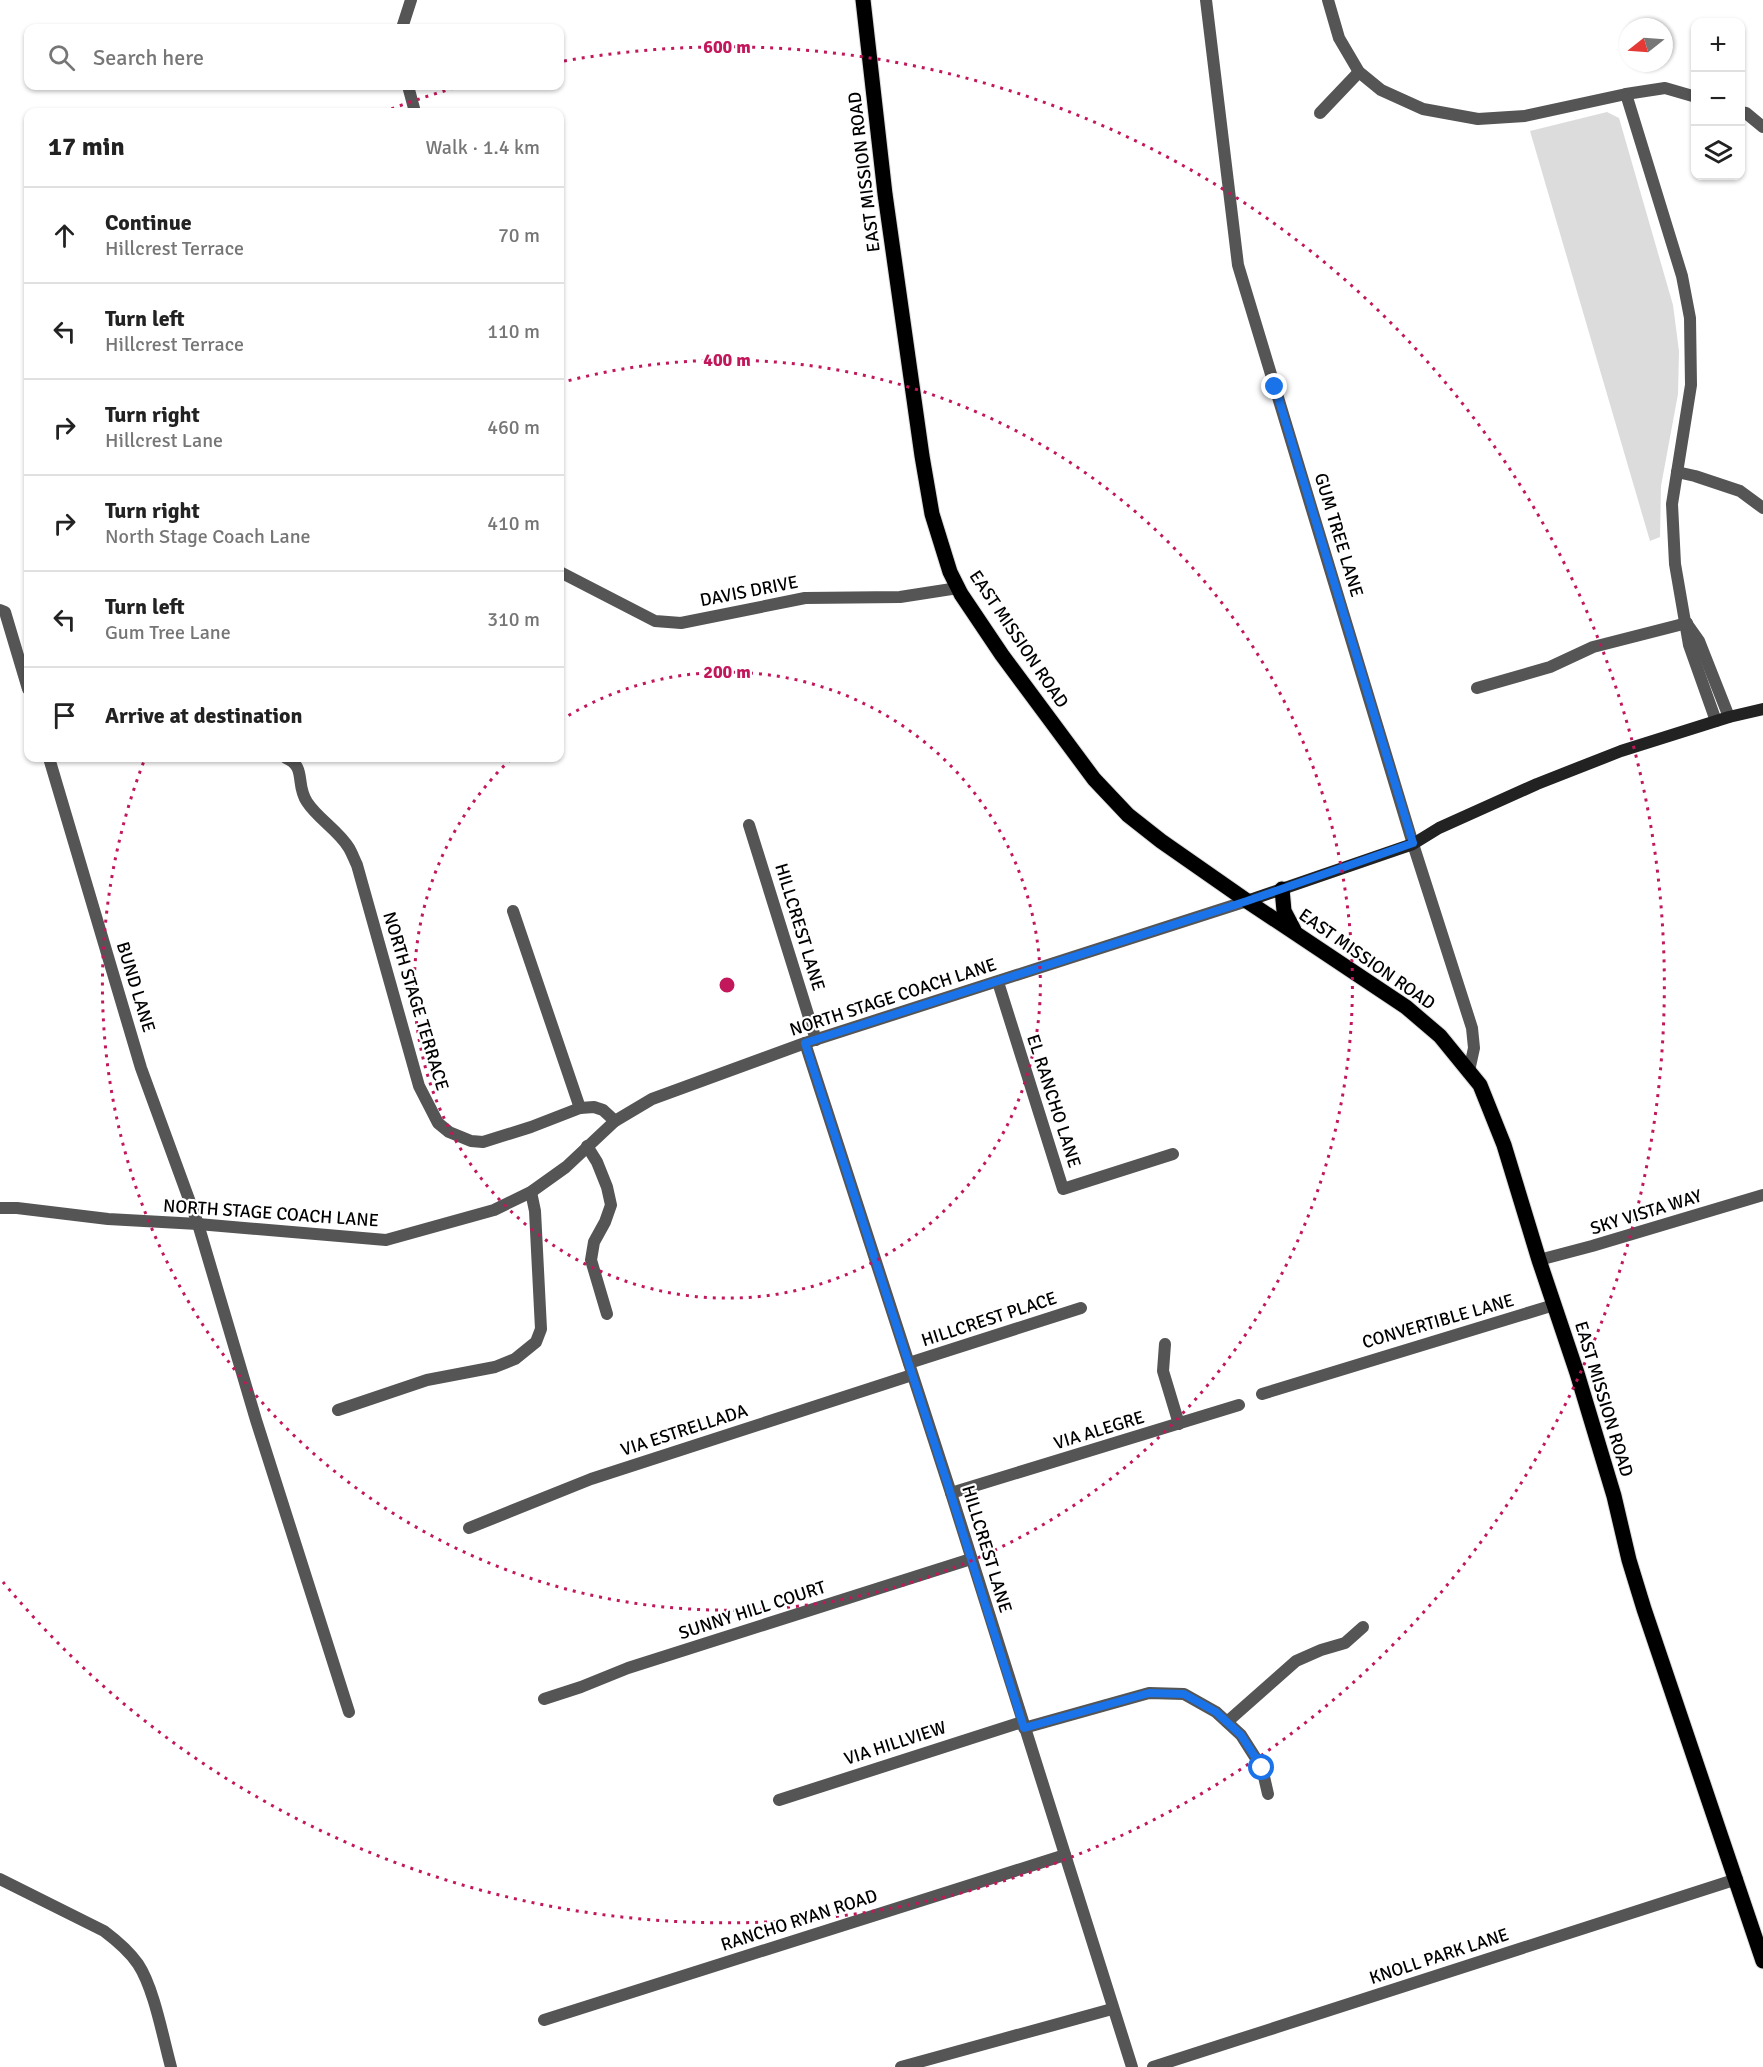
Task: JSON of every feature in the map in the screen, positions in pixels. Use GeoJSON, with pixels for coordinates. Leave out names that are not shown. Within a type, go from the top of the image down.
{"type":"FeatureCollection","features":[{"type":"Feature","properties":{"kind":"main road","name":"EAST MISSION ROAD"},"geometry":{"type":"LineString","coordinates":[[863,0],[885,194],[922,456],[932,514],[941,546],[958,588],[1002,655],[1094,779],[1128,815],[1247,901],[1406,1007],[1440,1036],[1480,1085],[1504,1145],[1610,1485],[1644,1609],[1763,1961]]}},
{"type":"Feature","properties":{"kind":"main road","name":"NORTH STAGE COACH LANE"},"geometry":{"type":"LineString","coordinates":[[1247,901],[1413,843],[1439,828],[1538,784],[1621,751],[1729,717],[1763,709]]}},
{"type":"Feature","properties":{"kind":"main road"},"geometry":{"type":"LineString","coordinates":[[1282,889],[1284,911],[1295,933]]}},
{"type":"Feature","properties":{"kind":"street"},"geometry":{"type":"LineString","coordinates":[[403,24],[411,0]]}},
{"type":"Feature","properties":{"kind":"street","name":"GUM TREE LANE"},"geometry":{"type":"LineString","coordinates":[[1206,0],[1238,265],[1413,843],[1472,1028],[1474,1048],[1469,1071]]}},
{"type":"Feature","properties":{"kind":"street"},"geometry":{"type":"LineString","coordinates":[[1328,0],[1339,38],[1359,72],[1381,90],[1424,110],[1478,119],[1525,116],[1665,88],[1691,96]]}},
{"type":"Feature","properties":{"kind":"street"},"geometry":{"type":"LineString","coordinates":[[1320,113],[1359,72]]}},
{"type":"Feature","properties":{"kind":"street"},"geometry":{"type":"LineString","coordinates":[[409,90],[414,108]]}},
{"type":"Feature","properties":{"kind":"street"},"geometry":{"type":"LineString","coordinates":[[1626,94],[1682,276],[1690,318],[1692,385],[1672,504],[1675,564],[1689,645],[1716,722]]}},
{"type":"Feature","properties":{"kind":"street"},"geometry":{"type":"LineString","coordinates":[[1745,113],[1763,127]]}},
{"type":"Feature","properties":{"kind":"street"},"geometry":{"type":"LineString","coordinates":[[1677,472],[1740,491],[1763,508]]}},
{"type":"Feature","properties":{"kind":"street","name":"DAVIS DRIVE"},"geometry":{"type":"LineString","coordinates":[[564,574],[655,621],[681,623],[805,598],[900,597],[958,588]]}},
{"type":"Feature","properties":{"kind":"street"},"geometry":{"type":"LineString","coordinates":[[0,610],[5,612],[24,676]]}},
{"type":"Feature","properties":{"kind":"street"},"geometry":{"type":"LineString","coordinates":[[1477,688],[1550,667],[1593,647],[1687,623]]}},
{"type":"Feature","properties":{"kind":"street"},"geometry":{"type":"LineString","coordinates":[[1687,623],[1699,640],[1729,717]]}},
{"type":"Feature","properties":{"kind":"street","name":"BUND LANE"},"geometry":{"type":"LineString","coordinates":[[50,762],[141,1068],[198,1224],[256,1420],[349,1712]]}},
{"type":"Feature","properties":{"kind":"street","name":"NORTH STAGE TERRACE"},"geometry":{"type":"LineString","coordinates":[[296,762],[300,785],[307,801],[349,848],[357,865],[419,1086],[438,1123],[449,1132],[471,1141],[483,1142],[580,1108]]}},
{"type":"Feature","properties":{"kind":"street","name":"HILLCREST LANE"},"geometry":{"type":"LineString","coordinates":[[748,825],[811,1042],[911,1369],[1131,2067]]}},
{"type":"Feature","properties":{"kind":"street","name":"NORTH STAGE COACH LANE"},"geometry":{"type":"LineString","coordinates":[[0,1208],[108,1219],[386,1240],[494,1210],[531,1192],[566,1167],[615,1121],[652,1100],[811,1042],[1247,901]]}},
{"type":"Feature","properties":{"kind":"street"},"geometry":{"type":"LineString","coordinates":[[513,911],[580,1108],[594,1107],[603,1110],[615,1121]]}},
{"type":"Feature","properties":{"kind":"street","name":"EL RANCHO LANE"},"geometry":{"type":"LineString","coordinates":[[998,982],[1063,1189],[1173,1154]]}},
{"type":"Feature","properties":{"kind":"street"},"geometry":{"type":"LineString","coordinates":[[587,1146],[597,1162],[611,1205],[594,1242],[591,1260],[607,1314]]}},
{"type":"Feature","properties":{"kind":"street"},"geometry":{"type":"LineString","coordinates":[[338,1410],[427,1380],[495,1367],[515,1359],[536,1342],[541,1329],[535,1211],[531,1192]]}},
{"type":"Feature","properties":{"kind":"street","name":"SKY VISTA WAY"},"geometry":{"type":"LineString","coordinates":[[1539,1260],[1763,1195]]}},
{"type":"Feature","properties":{"kind":"street","name":"CONVERTIBLE LANE"},"geometry":{"type":"LineString","coordinates":[[1262,1394],[1554,1305]]}},
{"type":"Feature","properties":{"kind":"street","name":"HILLCREST PLACE"},"geometry":{"type":"LineString","coordinates":[[911,1369],[1081,1308]]}},
{"type":"Feature","properties":{"kind":"street"},"geometry":{"type":"LineString","coordinates":[[1165,1344],[1163,1371],[1179,1424]]}},
{"type":"Feature","properties":{"kind":"street","name":"VIA ESTRELLADA"},"geometry":{"type":"LineString","coordinates":[[469,1528],[591,1479],[911,1369]]}},
{"type":"Feature","properties":{"kind":"street","name":"VIA ALEGRE"},"geometry":{"type":"LineString","coordinates":[[951,1493],[1239,1406]]}},
{"type":"Feature","properties":{"kind":"street","name":"SUNNY HILL COURT"},"geometry":{"type":"LineString","coordinates":[[544,1699],[628,1668],[971,1559]]}},
{"type":"Feature","properties":{"kind":"street"},"geometry":{"type":"LineString","coordinates":[[1227,1722],[1296,1661],[1345,1642],[1364,1627]]}},
{"type":"Feature","properties":{"kind":"street","name":"VIA HILLVIEW"},"geometry":{"type":"LineString","coordinates":[[779,1800],[1023,1725],[1149,1693],[1184,1694],[1216,1712],[1241,1735],[1262,1768],[1268,1794]]}},
{"type":"Feature","properties":{"kind":"street","name":"RANCHO RYAN ROAD"},"geometry":{"type":"LineString","coordinates":[[544,2020],[1065,1855]]}},
{"type":"Feature","properties":{"kind":"street"},"geometry":{"type":"LineString","coordinates":[[0,1879],[104,1931],[117,1941],[138,1964],[149,1988],[171,2067]]}},
{"type":"Feature","properties":{"kind":"street","name":"KNOLL PARK LANE"},"geometry":{"type":"LineString","coordinates":[[1153,2067],[1737,1879]]}},
{"type":"Feature","properties":{"kind":"street"},"geometry":{"type":"LineString","coordinates":[[901,2067],[1112,2009]]}},
{"type":"Feature","properties":{"kind":"shaded area"},"geometry":{"type":"Polygon","coordinates":[[[1607,112],[1619,118],[1673,305],[1679,351],[1678,394],[1661,486],[1660,537],[1650,541],[1530,131],[1607,112]]]}},
{"type":"Feature","properties":{"kind":"route"},"geometry":{"type":"LineString","coordinates":[[1262,1768],[1241,1735],[1216,1712],[1184,1694],[1149,1693],[1024,1728],[805,1043],[1247,901],[1413,843],[1275,387]]}}]}
